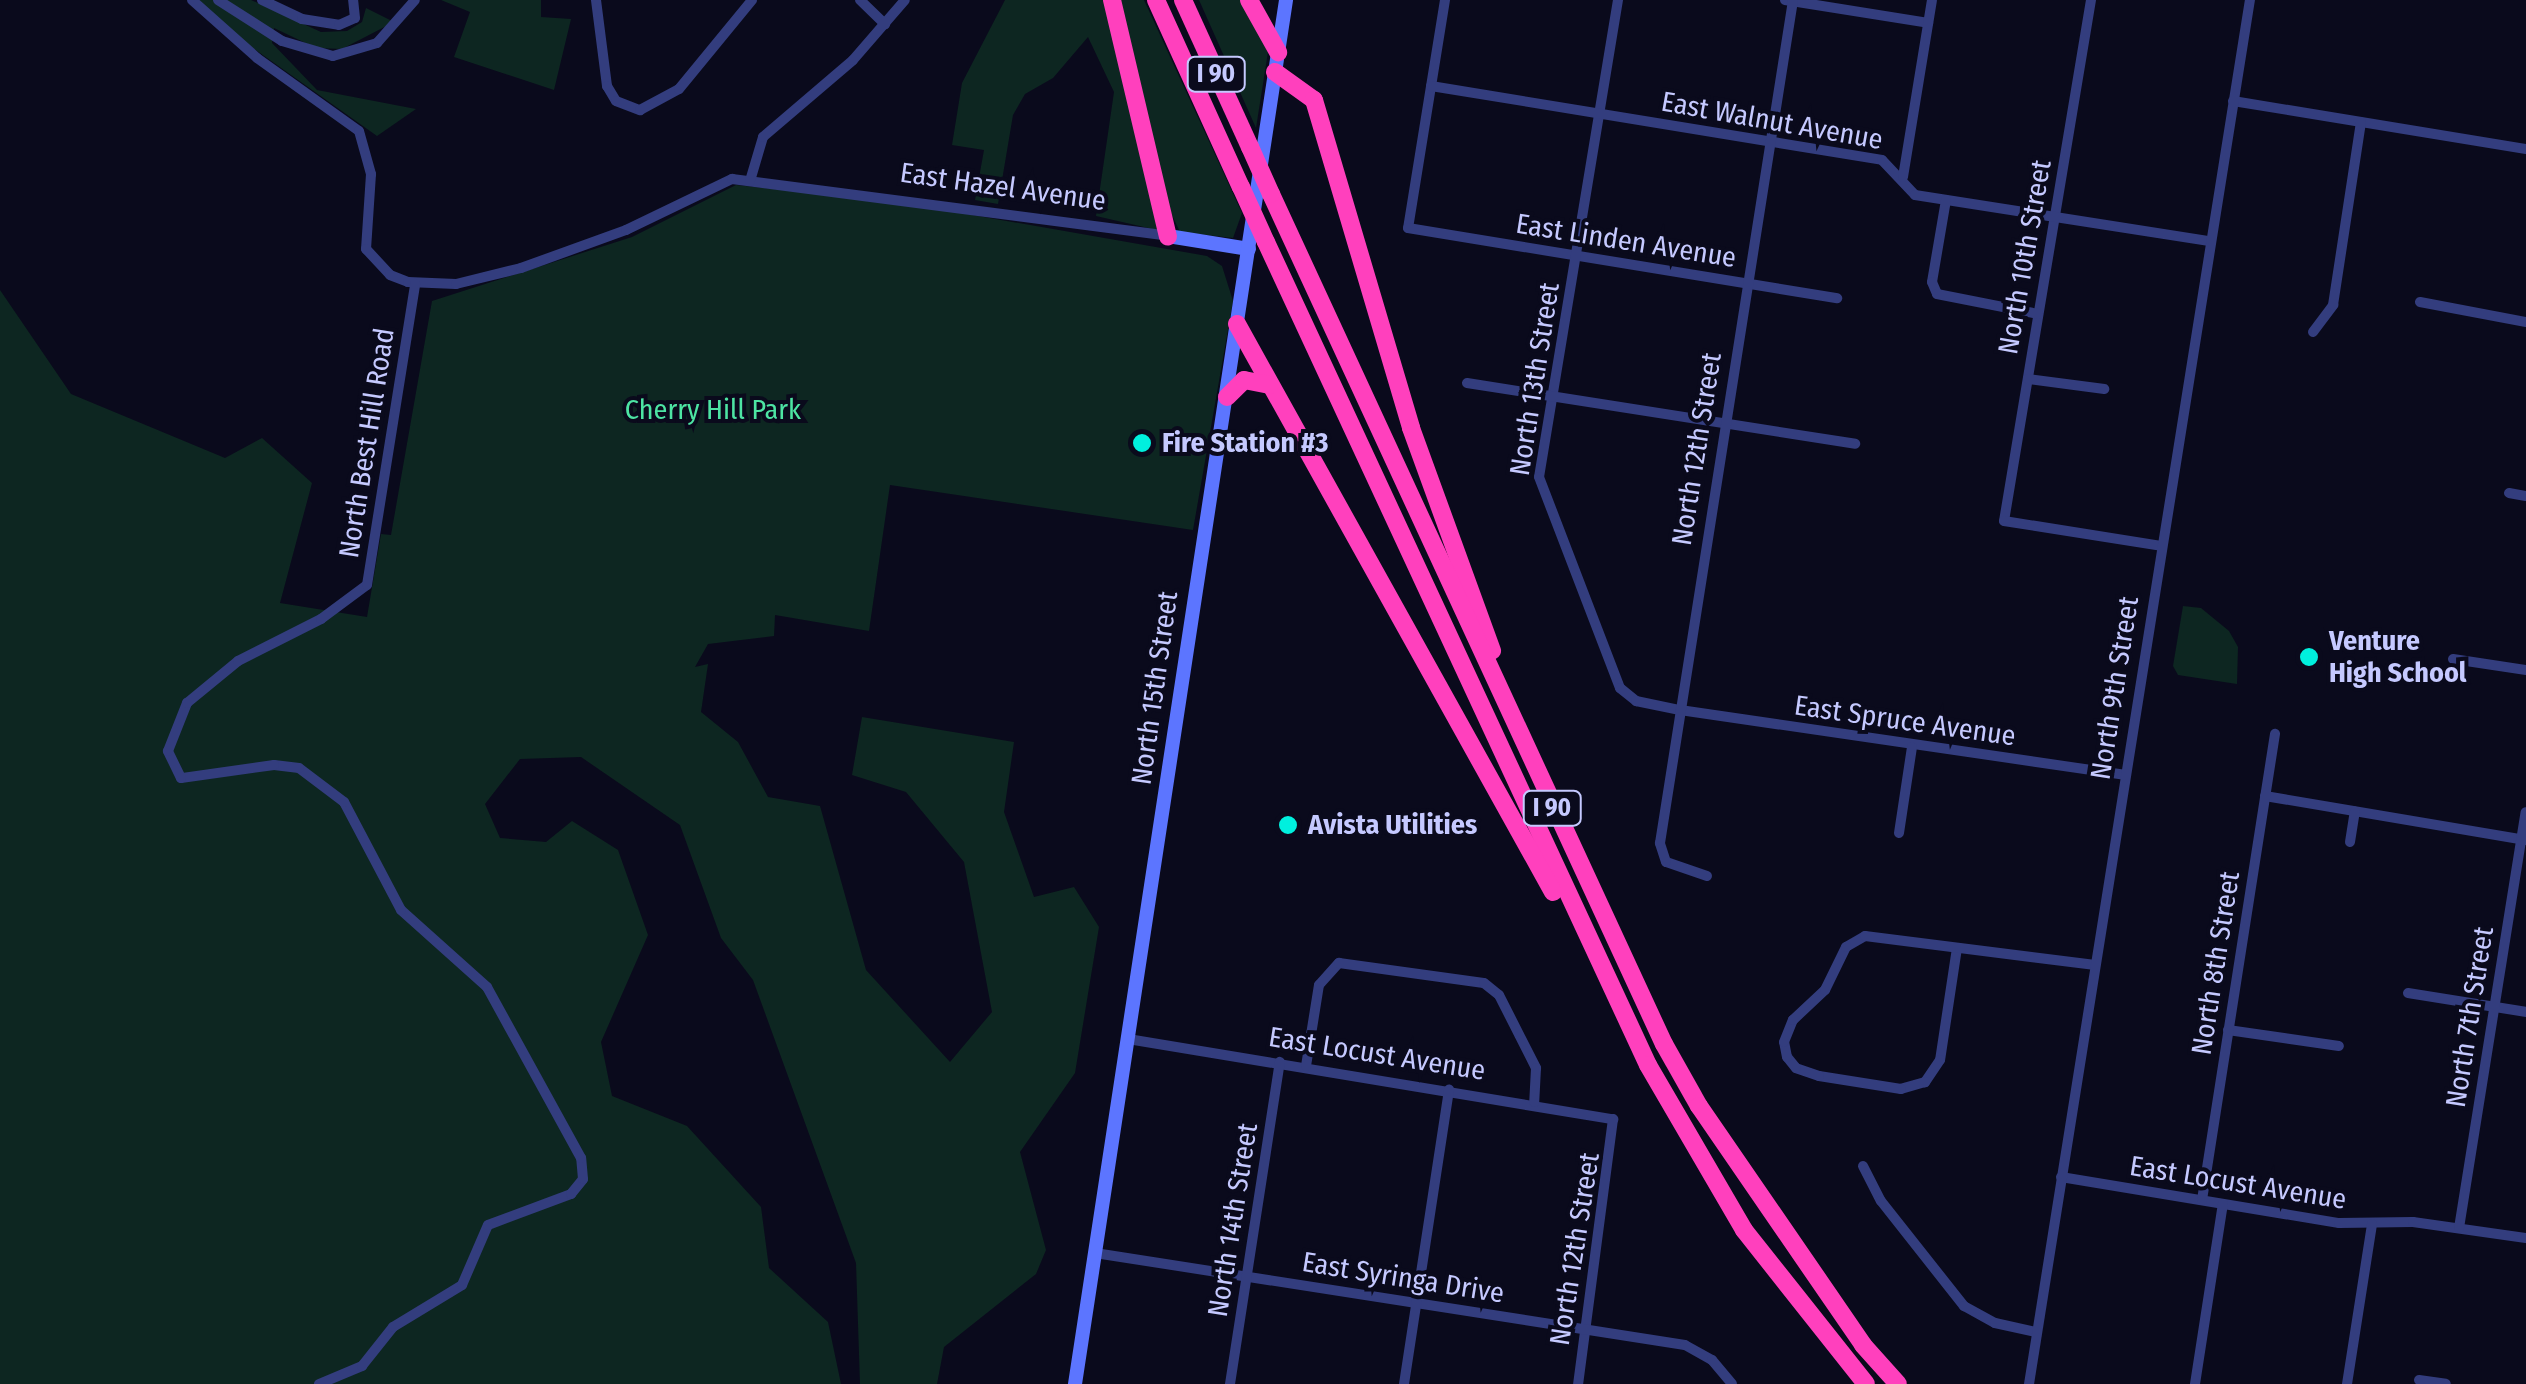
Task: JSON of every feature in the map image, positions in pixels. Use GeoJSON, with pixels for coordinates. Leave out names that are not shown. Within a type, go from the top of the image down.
{"type":"FeatureCollection","features":[{"type":"Feature","properties":{"kind":"highway"},"geometry":{"type":"LineString","coordinates":[[1112,0],[1168,236]]}},
{"type":"Feature","properties":{"kind":"highway","name":"I 90"},"geometry":{"type":"LineString","coordinates":[[1156,0],[1241,188],[1257,245],[1612,992]]}},
{"type":"Feature","properties":{"kind":"highway","name":"I 90"},"geometry":{"type":"LineString","coordinates":[[1183,0],[1518,732],[1698,1106],[1863,1346],[1898,1384]]}},
{"type":"Feature","properties":{"kind":"highway","name":"I 90"},"geometry":{"type":"LineString","coordinates":[[1249,0],[1278,52]]}},
{"type":"Feature","properties":{"kind":"highway"},"geometry":{"type":"LineString","coordinates":[[1275,72],[1314,100],[1411,428],[1518,732]]}},
{"type":"Feature","properties":{"kind":"highway","name":"I 90"},"geometry":{"type":"LineString","coordinates":[[1238,324],[1744,1230],[1866,1384]]}},
{"type":"Feature","properties":{"kind":"highway"},"geometry":{"type":"LineString","coordinates":[[1227,397],[1244,380],[1270,385]]}},
{"type":"Feature","properties":{"kind":"main road","name":"North 15th Street"},"geometry":{"type":"LineString","coordinates":[[1074,1384],[1238,324],[1257,245],[1286,0]]}},
{"type":"Feature","properties":{"kind":"main road","name":"East Hazel Avenue"},"geometry":{"type":"LineString","coordinates":[[1168,236],[1257,245]]}},
{"type":"Feature","properties":{"kind":"street"},"geometry":{"type":"LineString","coordinates":[[192,0],[257,58],[359,131],[371,174],[366,249],[390,274],[416,284]]}},
{"type":"Feature","properties":{"kind":"street"},"geometry":{"type":"LineString","coordinates":[[218,0],[282,41],[332,56],[377,43],[416,0]]}},
{"type":"Feature","properties":{"kind":"street"},"geometry":{"type":"LineString","coordinates":[[262,0],[302,19],[340,25],[356,18],[353,0]]}},
{"type":"Feature","properties":{"kind":"street"},"geometry":{"type":"LineString","coordinates":[[596,0],[607,86],[616,101],[635,110],[660,104],[680,88],[752,0]]}},
{"type":"Feature","properties":{"kind":"street"},"geometry":{"type":"LineString","coordinates":[[860,0],[885,24]]}},
{"type":"Feature","properties":{"kind":"street"},"geometry":{"type":"LineString","coordinates":[[750,181],[763,137],[822,90],[906,0]]}},
{"type":"Feature","properties":{"kind":"street"},"geometry":{"type":"LineString","coordinates":[[1431,86],[1445,0]]}},
{"type":"Feature","properties":{"kind":"street","name":"North 13th Street"},"geometry":{"type":"LineString","coordinates":[[1618,0],[1540,492],[1620,688],[1636,701],[1680,710]]}},
{"type":"Feature","properties":{"kind":"street"},"geometry":{"type":"LineString","coordinates":[[1790,0],[1928,23]]}},
{"type":"Feature","properties":{"kind":"street","name":"North 12th Street"},"geometry":{"type":"LineString","coordinates":[[1706,876],[1666,862],[1660,843],[1790,0]]}},
{"type":"Feature","properties":{"kind":"street"},"geometry":{"type":"LineString","coordinates":[[1903,179],[1932,0]]}},
{"type":"Feature","properties":{"kind":"street","name":"North 10th Street"},"geometry":{"type":"LineString","coordinates":[[2091,0],[2004,520],[2161,546]]}},
{"type":"Feature","properties":{"kind":"street","name":"North 9th Street"},"geometry":{"type":"LineString","coordinates":[[2029,1384],[2250,0]]}},
{"type":"Feature","properties":{"kind":"street","name":"East Walnut Avenue"},"geometry":{"type":"LineString","coordinates":[[1431,86],[1882,160],[1915,195],[2209,241]]}},
{"type":"Feature","properties":{"kind":"street","name":"East Linden Avenue"},"geometry":{"type":"LineString","coordinates":[[1431,86],[1408,228],[1837,298]]}},
{"type":"Feature","properties":{"kind":"street"},"geometry":{"type":"LineString","coordinates":[[2233,101],[2526,149]]}},
{"type":"Feature","properties":{"kind":"street"},"geometry":{"type":"LineString","coordinates":[[2313,332],[2333,305],[2361,122]]}},
{"type":"Feature","properties":{"kind":"street","name":"East Hazel Avenue"},"geometry":{"type":"LineString","coordinates":[[416,284],[456,284],[521,268],[626,230],[712,185],[750,181],[1168,236]]}},
{"type":"Feature","properties":{"kind":"street"},"geometry":{"type":"LineString","coordinates":[[1946,200],[1934,290],[1942,297],[2038,314]]}},
{"type":"Feature","properties":{"kind":"street","name":"North Best Hill Road"},"geometry":{"type":"LineString","coordinates":[[319,1384],[362,1366],[393,1328],[462,1285],[488,1225],[571,1194],[583,1179],[581,1158],[487,987],[401,910],[344,802],[299,768],[274,765],[181,778],[168,751],[187,703],[238,662],[321,619],[367,585],[416,284]]}},
{"type":"Feature","properties":{"kind":"street"},"geometry":{"type":"LineString","coordinates":[[2420,302],[2526,322]]}},
{"type":"Feature","properties":{"kind":"street"},"geometry":{"type":"LineString","coordinates":[[2028,378],[2104,390]]}},
{"type":"Feature","properties":{"kind":"street"},"geometry":{"type":"LineString","coordinates":[[1467,383],[1854,444]]}},
{"type":"Feature","properties":{"kind":"street"},"geometry":{"type":"LineString","coordinates":[[2510,493],[2526,496]]}},
{"type":"Feature","properties":{"kind":"street"},"geometry":{"type":"LineString","coordinates":[[2454,659],[2526,670]]}},
{"type":"Feature","properties":{"kind":"street","name":"East Spruce Avenue"},"geometry":{"type":"LineString","coordinates":[[1680,710],[1912,747],[2124,774]]}},
{"type":"Feature","properties":{"kind":"street","name":"North 8th Street"},"geometry":{"type":"LineString","coordinates":[[2202,1200],[2274,734]]}},
{"type":"Feature","properties":{"kind":"street"},"geometry":{"type":"LineString","coordinates":[[1898,833],[1912,747]]}},
{"type":"Feature","properties":{"kind":"street"},"geometry":{"type":"LineString","coordinates":[[2264,796],[2524,840]]}},
{"type":"Feature","properties":{"kind":"street"},"geometry":{"type":"LineString","coordinates":[[2350,842],[2355,811]]}},
{"type":"Feature","properties":{"kind":"street","name":"North 7th Street"},"geometry":{"type":"LineString","coordinates":[[2459,1228],[2526,812]]}},
{"type":"Feature","properties":{"kind":"street"},"geometry":{"type":"LineString","coordinates":[[1957,948],[1940,1060],[1925,1082],[1900,1089],[1818,1076],[1796,1068],[1787,1057],[1787,1029],[1824,990],[1856,939],[1877,935],[2095,965]]}},
{"type":"Feature","properties":{"kind":"street"},"geometry":{"type":"LineString","coordinates":[[1306,1066],[1319,985],[1330,968],[1349,961],[1490,986],[1536,1068],[1534,1102]]}},
{"type":"Feature","properties":{"kind":"street"},"geometry":{"type":"LineString","coordinates":[[2408,993],[2526,1012]]}},
{"type":"Feature","properties":{"kind":"street"},"geometry":{"type":"LineString","coordinates":[[2228,1030],[2339,1046]]}},
{"type":"Feature","properties":{"kind":"street","name":"East Locust Avenue"},"geometry":{"type":"LineString","coordinates":[[1128,1039],[1534,1102],[1604,1114],[1614,1122]]}},
{"type":"Feature","properties":{"kind":"street","name":"North 14th Street"},"geometry":{"type":"LineString","coordinates":[[1230,1384],[1280,1062]]}},
{"type":"Feature","properties":{"kind":"street"},"geometry":{"type":"LineString","coordinates":[[1404,1384],[1449,1089]]}},
{"type":"Feature","properties":{"kind":"street","name":"North 12th Street"},"geometry":{"type":"LineString","coordinates":[[1578,1384],[1614,1122]]}},
{"type":"Feature","properties":{"kind":"street"},"geometry":{"type":"LineString","coordinates":[[1863,1166],[1881,1201],[1964,1306],[1995,1323],[2036,1332]]}},
{"type":"Feature","properties":{"kind":"street","name":"East Locust Avenue"},"geometry":{"type":"LineString","coordinates":[[2061,1177],[2372,1224],[2459,1228],[2526,1238]]}},
{"type":"Feature","properties":{"kind":"street"},"geometry":{"type":"LineString","coordinates":[[2195,1384],[2223,1204]]}},
{"type":"Feature","properties":{"kind":"street"},"geometry":{"type":"LineString","coordinates":[[2347,1384],[2372,1224]]}},
{"type":"Feature","properties":{"kind":"street","name":"East Syringa Drive"},"geometry":{"type":"LineString","coordinates":[[1095,1253],[1586,1329],[1702,1352],[1732,1384]]}},
{"type":"Feature","properties":{"kind":"street"},"geometry":{"type":"LineString","coordinates":[[2419,1380],[2446,1384]]}},
{"type":"Feature","properties":{"kind":"green space"},"geometry":{"type":"Polygon","coordinates":[[[199,0],[251,0],[321,32],[347,31],[362,22],[366,8],[394,22],[342,49],[316,48],[274,28],[272,43],[317,90],[416,109],[377,136],[222,26],[199,0]]]}},
{"type":"Feature","properties":{"kind":"green space"},"geometry":{"type":"Polygon","coordinates":[[[441,0],[541,0],[541,17],[571,19],[554,90],[454,57],[470,12],[441,0]]]}},
{"type":"Feature","properties":{"kind":"green space"},"geometry":{"type":"Polygon","coordinates":[[[1005,0],[1105,0],[1161,225],[1157,230],[1096,216],[1114,92],[1088,37],[1053,78],[1025,94],[1013,115],[998,204],[975,200],[984,150],[952,145],[962,83],[1005,0]]]}},
{"type":"Feature","properties":{"kind":"green space"},"geometry":{"type":"Polygon","coordinates":[[[1119,0],[1144,0],[1242,213],[1233,238],[1180,232],[1171,213],[1119,0]]]}},
{"type":"Feature","properties":{"kind":"green space"},"geometry":{"type":"Polygon","coordinates":[[[1199,0],[1242,0],[1268,52],[1256,128],[1199,0]]]}},
{"type":"Feature","properties":{"kind":"green space","name":"Cherry Hill Park"},"geometry":{"type":"Polygon","coordinates":[[[736,185],[898,202],[1207,256],[1222,266],[1233,301],[1193,530],[890,485],[869,631],[775,615],[774,636],[708,644],[695,667],[708,664],[701,712],[738,742],[768,797],[820,806],[866,970],[950,1062],[992,1012],[964,862],[906,792],[852,775],[862,717],[1014,742],[1004,812],[1034,897],[1074,887],[1099,927],[1075,1073],[1020,1152],[1046,1250],[1036,1274],[944,1347],[937,1384],[860,1384],[856,1263],[753,980],[721,938],[680,825],[581,757],[520,759],[485,804],[500,838],[546,842],[572,821],[618,850],[648,935],[601,1042],[612,1096],[687,1126],[761,1207],[769,1268],[828,1322],[841,1384],[0,1384],[0,290],[71,394],[225,458],[262,438],[312,483],[280,603],[367,617],[381,534],[391,535],[432,301],[632,237],[736,185]]]}},
{"type":"Feature","properties":{"kind":"green space"},"geometry":{"type":"Polygon","coordinates":[[[2183,606],[2201,608],[2229,631],[2238,647],[2237,684],[2178,675],[2173,666],[2183,606]]]}},
{"type":"Feature","properties":{"kind":"place","name":"Fire Station #3"},"geometry":{"type":"Point","coordinates":[1142,443]}},
{"type":"Feature","properties":{"kind":"place","name":"Venture High School"},"geometry":{"type":"Point","coordinates":[2309,657]}},
{"type":"Feature","properties":{"kind":"place","name":"Avista Utilities"},"geometry":{"type":"Point","coordinates":[1288,825]}}]}
